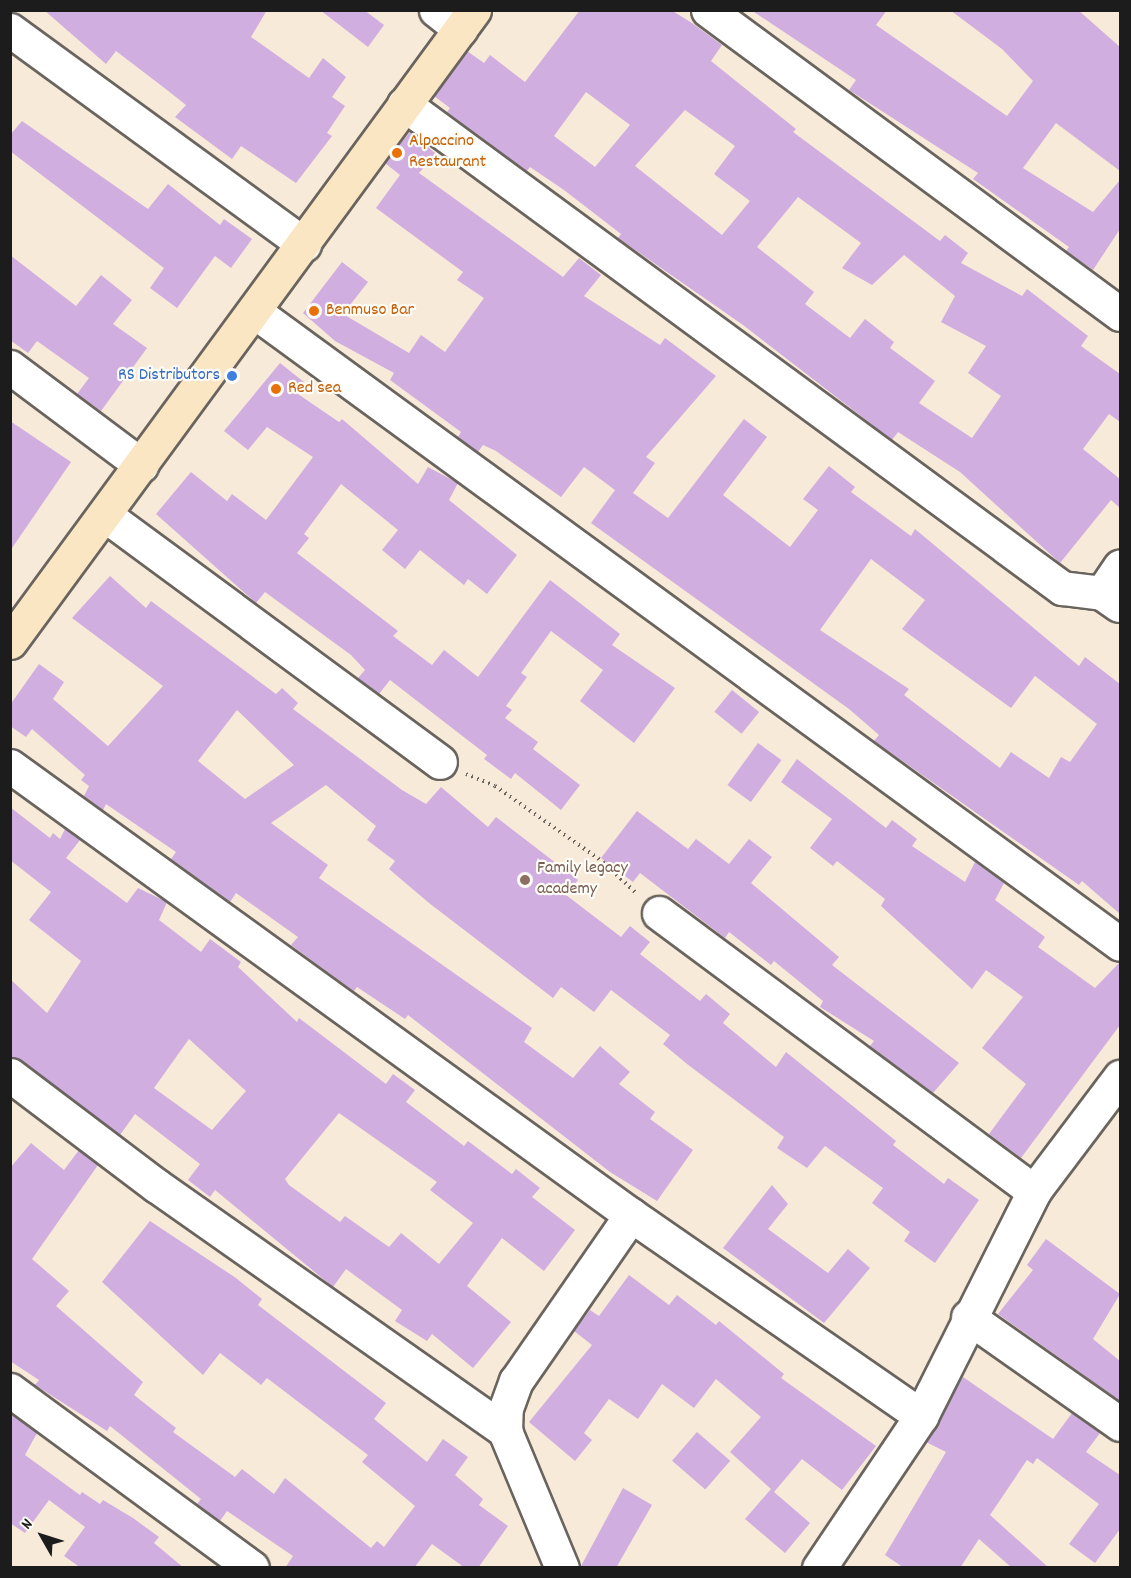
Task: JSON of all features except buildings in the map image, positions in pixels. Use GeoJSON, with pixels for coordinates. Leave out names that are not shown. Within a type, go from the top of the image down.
{"type":"FeatureCollection","features":[{"type":"Feature","properties":{"kind":"main road"},"geometry":{"type":"LineString","coordinates":[[10,642],[304,244],[404,104],[457,17]]}},
{"type":"Feature","properties":{"kind":"street"},"geometry":{"type":"LineString","coordinates":[[708,10],[1120,314]]}},
{"type":"Feature","properties":{"kind":"street"},"geometry":{"type":"LineString","coordinates":[[10,30],[304,244]]}},
{"type":"Feature","properties":{"kind":"street"},"geometry":{"type":"LineString","coordinates":[[404,104],[1062,588],[1111,600],[1120,567]]}},
{"type":"Feature","properties":{"kind":"street"},"geometry":{"type":"LineString","coordinates":[[255,312],[1120,944]]}},
{"type":"Feature","properties":{"kind":"street"},"geometry":{"type":"LineString","coordinates":[[10,366],[141,465]]}},
{"type":"Feature","properties":{"kind":"street"},"geometry":{"type":"LineString","coordinates":[[105,515],[440,762]]}},
{"type":"Feature","properties":{"kind":"street"},"geometry":{"type":"LineString","coordinates":[[10,766],[631,1215],[921,1416]]}},
{"type":"Feature","properties":{"kind":"street"},"geometry":{"type":"LineString","coordinates":[[658,914],[1034,1191]]}},
{"type":"Feature","properties":{"kind":"street"},"geometry":{"type":"LineString","coordinates":[[10,1075],[157,1186],[505,1431],[562,1568]]}},
{"type":"Feature","properties":{"kind":"street"},"geometry":{"type":"LineString","coordinates":[[819,1568],[921,1416],[968,1317],[1034,1191],[1120,1077]]}},
{"type":"Feature","properties":{"kind":"street"},"geometry":{"type":"LineString","coordinates":[[505,1431],[516,1381],[631,1215]]}},
{"type":"Feature","properties":{"kind":"street"},"geometry":{"type":"LineString","coordinates":[[968,1317],[1120,1424]]}},
{"type":"Feature","properties":{"kind":"street"},"geometry":{"type":"LineString","coordinates":[[10,1390],[252,1568]]}},
{"type":"Feature","properties":{"kind":"path"},"geometry":{"type":"LineString","coordinates":[[440,762],[505,793],[603,862],[658,914]]}},
{"type":"Feature","properties":{"kind":"place","name":"Alpaccino Restaurant"},"geometry":{"type":"Point","coordinates":[397,153]}},
{"type":"Feature","properties":{"kind":"place","name":"Benmuso Bar"},"geometry":{"type":"Point","coordinates":[314,311]}},
{"type":"Feature","properties":{"kind":"place","name":"RS Distributors"},"geometry":{"type":"Point","coordinates":[232,376]}},
{"type":"Feature","properties":{"kind":"place","name":"Red sea"},"geometry":{"type":"Point","coordinates":[276,389]}},
{"type":"Feature","properties":{"kind":"place","name":"Family legacy academy"},"geometry":{"type":"Point","coordinates":[525,880]}}]}
